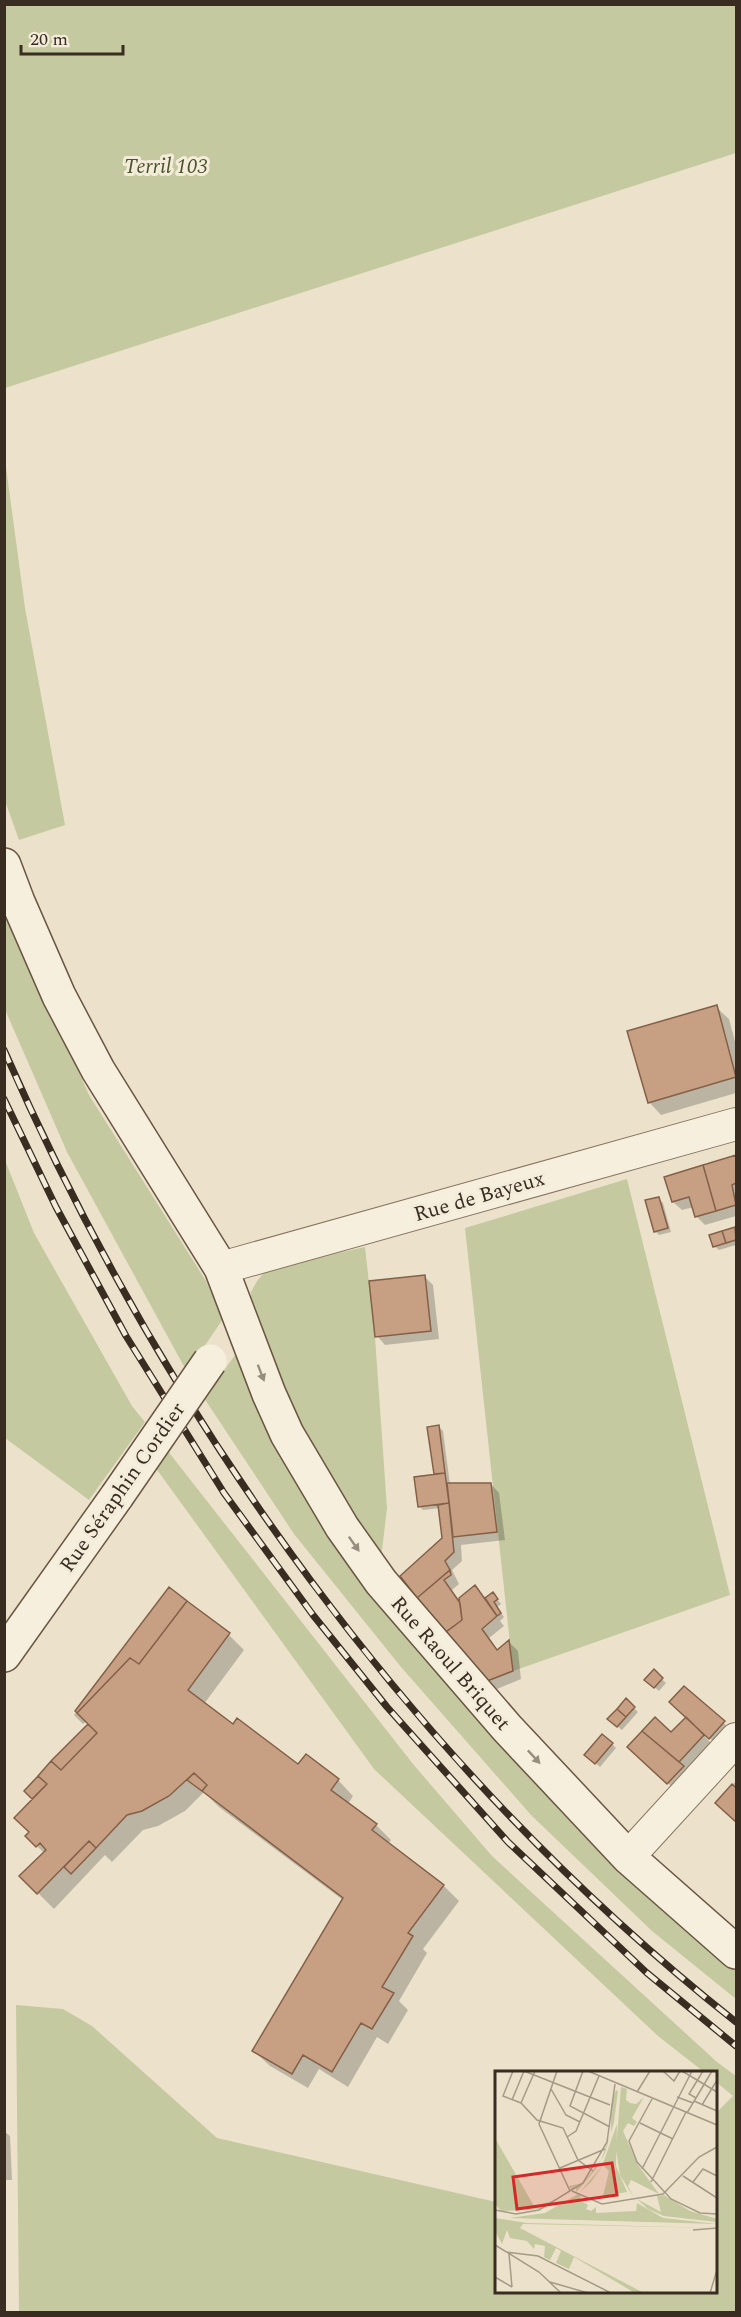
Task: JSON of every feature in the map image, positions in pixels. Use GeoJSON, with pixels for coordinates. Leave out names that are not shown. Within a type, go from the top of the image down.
{"type":"FeatureCollection","features":[{"type":"Feature","properties":{"kind":"street","name":"Rue Raoul Briquet"},"geometry":{"type":"LineString","coordinates":[[4,865],[59,996],[98,1070],[221,1268],[269,1394],[287,1434],[342,1527],[381,1582],[507,1728],[628,1857],[736,1952]]}},
{"type":"Feature","properties":{"kind":"street","name":"Rue de Bayeux"},"geometry":{"type":"LineString","coordinates":[[221,1268],[736,1124]]}},
{"type":"Feature","properties":{"kind":"street","name":"Rue Séraphin Cordier"},"geometry":{"type":"LineString","coordinates":[[4,1655],[240,1319]]}},
{"type":"Feature","properties":{"kind":"street"},"geometry":{"type":"LineString","coordinates":[[628,1857],[736,1739]]}},
{"type":"Feature","properties":{"kind":"green space","name":"Terril 103"},"geometry":{"type":"Polygon","coordinates":[[[4,5],[736,5],[736,153],[5,388],[4,5]]]}},
{"type":"Feature","properties":{"kind":"green space"},"geometry":{"type":"Polygon","coordinates":[[[4,452],[25,608],[65,825],[19,840],[4,798],[4,452]]]}},
{"type":"Feature","properties":{"kind":"green space"},"geometry":{"type":"Polygon","coordinates":[[[4,897],[22,944],[89,1095],[206,1281],[223,1319],[187,1372],[67,1152],[4,1007],[4,897]]]}},
{"type":"Feature","properties":{"kind":"green space"},"geometry":{"type":"Polygon","coordinates":[[[5,1160],[34,1233],[132,1406],[145,1422],[89,1500],[5,1438],[5,1160]]]}},
{"type":"Feature","properties":{"kind":"green space"},"geometry":{"type":"Polygon","coordinates":[[[627,1179],[730,1595],[513,1671],[465,1228],[627,1179]]]}},
{"type":"Feature","properties":{"kind":"green space"},"geometry":{"type":"Polygon","coordinates":[[[365,1247],[375,1337],[387,1508],[381,1559],[306,1458],[250,1319],[251,1292],[267,1269],[365,1247]]]}},
{"type":"Feature","properties":{"kind":"green space"},"geometry":{"type":"Polygon","coordinates":[[[238,1351],[293,1472],[736,1967],[736,1999],[652,1931],[531,1815],[401,1667],[294,1534],[204,1398],[238,1351]]]}},
{"type":"Feature","properties":{"kind":"green space"},"geometry":{"type":"Polygon","coordinates":[[[167,1450],[413,1764],[492,1856],[717,2062],[736,2076],[736,2312],[19,2312],[16,2005],[63,2009],[92,2026],[217,2138],[495,2202],[495,2293],[717,2293],[717,2112],[733,2096],[717,2083],[717,2071],[703,2071],[658,2036],[374,1769],[155,1467],[167,1450]]]}},
{"type":"Feature","properties":{"kind":"building"},"geometry":{"type":"Polygon","coordinates":[[[717,1005],[736,1077],[648,1103],[627,1031],[717,1005]]]}},
{"type":"Feature","properties":{"kind":"building"},"geometry":{"type":"Polygon","coordinates":[[[736,1155],[736,1183],[732,1185],[736,1205],[716,1211],[703,1165],[736,1155]]]}},
{"type":"Feature","properties":{"kind":"building"},"geometry":{"type":"Polygon","coordinates":[[[703,1165],[716,1211],[695,1217],[689,1197],[672,1202],[664,1177],[703,1165]]]}},
{"type":"Feature","properties":{"kind":"building"},"geometry":{"type":"Polygon","coordinates":[[[659,1197],[668,1228],[654,1232],[645,1200],[659,1197]]]}},
{"type":"Feature","properties":{"kind":"building"},"geometry":{"type":"Polygon","coordinates":[[[735,1227],[736,1240],[726,1243],[722,1231],[735,1227]]]}},
{"type":"Feature","properties":{"kind":"building"},"geometry":{"type":"Polygon","coordinates":[[[722,1231],[726,1243],[713,1247],[709,1235],[722,1231]]]}},
{"type":"Feature","properties":{"kind":"building"},"geometry":{"type":"Polygon","coordinates":[[[425,1275],[431,1331],[375,1337],[369,1281],[425,1275]]]}},
{"type":"Feature","properties":{"kind":"building"},"geometry":{"type":"Polygon","coordinates":[[[439,1425],[445,1473],[434,1474],[427,1427],[439,1425]]]}},
{"type":"Feature","properties":{"kind":"building"},"geometry":{"type":"Polygon","coordinates":[[[445,1473],[449,1503],[418,1507],[414,1477],[445,1473]]]}},
{"type":"Feature","properties":{"kind":"building"},"geometry":{"type":"Polygon","coordinates":[[[447,1483],[491,1483],[497,1532],[453,1537],[447,1483]]]}},
{"type":"Feature","properties":{"kind":"building"},"geometry":{"type":"Polygon","coordinates":[[[449,1503],[454,1552],[445,1561],[450,1570],[417,1598],[400,1576],[442,1538],[438,1505],[449,1503]]]}},
{"type":"Feature","properties":{"kind":"building"},"geometry":{"type":"Polygon","coordinates":[[[450,1570],[451,1575],[444,1580],[460,1603],[462,1620],[446,1632],[417,1598],[450,1570]]]}},
{"type":"Feature","properties":{"kind":"building"},"geometry":{"type":"Polygon","coordinates":[[[475,1585],[497,1616],[482,1629],[497,1650],[509,1640],[513,1671],[487,1681],[446,1632],[462,1620],[459,1598],[475,1585]]]}},
{"type":"Feature","properties":{"kind":"building"},"geometry":{"type":"Polygon","coordinates":[[[169,1587],[187,1601],[139,1664],[130,1658],[77,1713],[75,1711],[169,1587]]]}},
{"type":"Feature","properties":{"kind":"building"},"geometry":{"type":"Polygon","coordinates":[[[493,1592],[498,1599],[494,1602],[501,1613],[497,1616],[485,1598],[493,1592]]]}},
{"type":"Feature","properties":{"kind":"building"},"geometry":{"type":"Polygon","coordinates":[[[187,1601],[230,1633],[188,1690],[233,1724],[237,1718],[298,1764],[306,1754],[339,1779],[331,1790],[377,1824],[372,1830],[444,1885],[408,1933],[413,1936],[382,1987],[394,1993],[372,2029],[361,2023],[332,2072],[303,2055],[292,2074],[252,2051],[343,1898],[202,1791],[207,1785],[194,1773],[169,1796],[142,1811],[127,1815],[96,1848],[89,1841],[37,1894],[19,1876],[46,1850],[40,1843],[36,1847],[25,1836],[29,1832],[14,1818],[47,1784],[38,1776],[51,1761],[61,1770],[97,1733],[77,1713],[130,1658],[139,1664],[187,1601]]]}},
{"type":"Feature","properties":{"kind":"building"},"geometry":{"type":"Polygon","coordinates":[[[654,1669],[663,1678],[654,1688],[644,1680],[654,1669]]]}},
{"type":"Feature","properties":{"kind":"building"},"geometry":{"type":"Polygon","coordinates":[[[684,1686],[725,1721],[709,1739],[669,1702],[684,1686]]]}},
{"type":"Feature","properties":{"kind":"building"},"geometry":{"type":"Polygon","coordinates":[[[626,1698],[635,1707],[626,1717],[617,1709],[626,1698]]]}},
{"type":"Feature","properties":{"kind":"building"},"geometry":{"type":"Polygon","coordinates":[[[617,1709],[626,1717],[617,1727],[607,1719],[617,1709]]]}},
{"type":"Feature","properties":{"kind":"building"},"geometry":{"type":"Polygon","coordinates":[[[655,1717],[671,1732],[686,1717],[704,1735],[679,1762],[642,1731],[655,1717]]]}},
{"type":"Feature","properties":{"kind":"building"},"geometry":{"type":"Polygon","coordinates":[[[88,1724],[97,1733],[61,1770],[51,1761],[88,1724]]]}},
{"type":"Feature","properties":{"kind":"building"},"geometry":{"type":"Polygon","coordinates":[[[642,1731],[684,1766],[667,1784],[627,1747],[642,1731]]]}},
{"type":"Feature","properties":{"kind":"building"},"geometry":{"type":"Polygon","coordinates":[[[602,1734],[613,1743],[595,1764],[584,1755],[602,1734]]]}},
{"type":"Feature","properties":{"kind":"building"},"geometry":{"type":"Polygon","coordinates":[[[194,1773],[207,1785],[202,1791],[187,1780],[194,1773]]]}},
{"type":"Feature","properties":{"kind":"building"},"geometry":{"type":"Polygon","coordinates":[[[38,1776],[47,1784],[32,1799],[24,1791],[38,1776]]]}},
{"type":"Feature","properties":{"kind":"building"},"geometry":{"type":"Polygon","coordinates":[[[732,1784],[736,1788],[736,1822],[715,1803],[732,1784]]]}},
{"type":"Feature","properties":{"kind":"building"},"geometry":{"type":"Polygon","coordinates":[[[89,1841],[96,1848],[71,1874],[64,1867],[89,1841]]]}},
{"type":"Feature","properties":{"kind":"railway"},"geometry":{"type":"LineString","coordinates":[[4,1050],[69,1189],[142,1324],[223,1455],[311,1581],[407,1701],[509,1816],[619,1923],[736,2022]]}},
{"type":"Feature","properties":{"kind":"railway"},"geometry":{"type":"LineString","coordinates":[[4,1099],[56,1207],[126,1336],[224,1493],[313,1615],[387,1707],[508,1842],[647,1973],[736,2046]]}}]}
